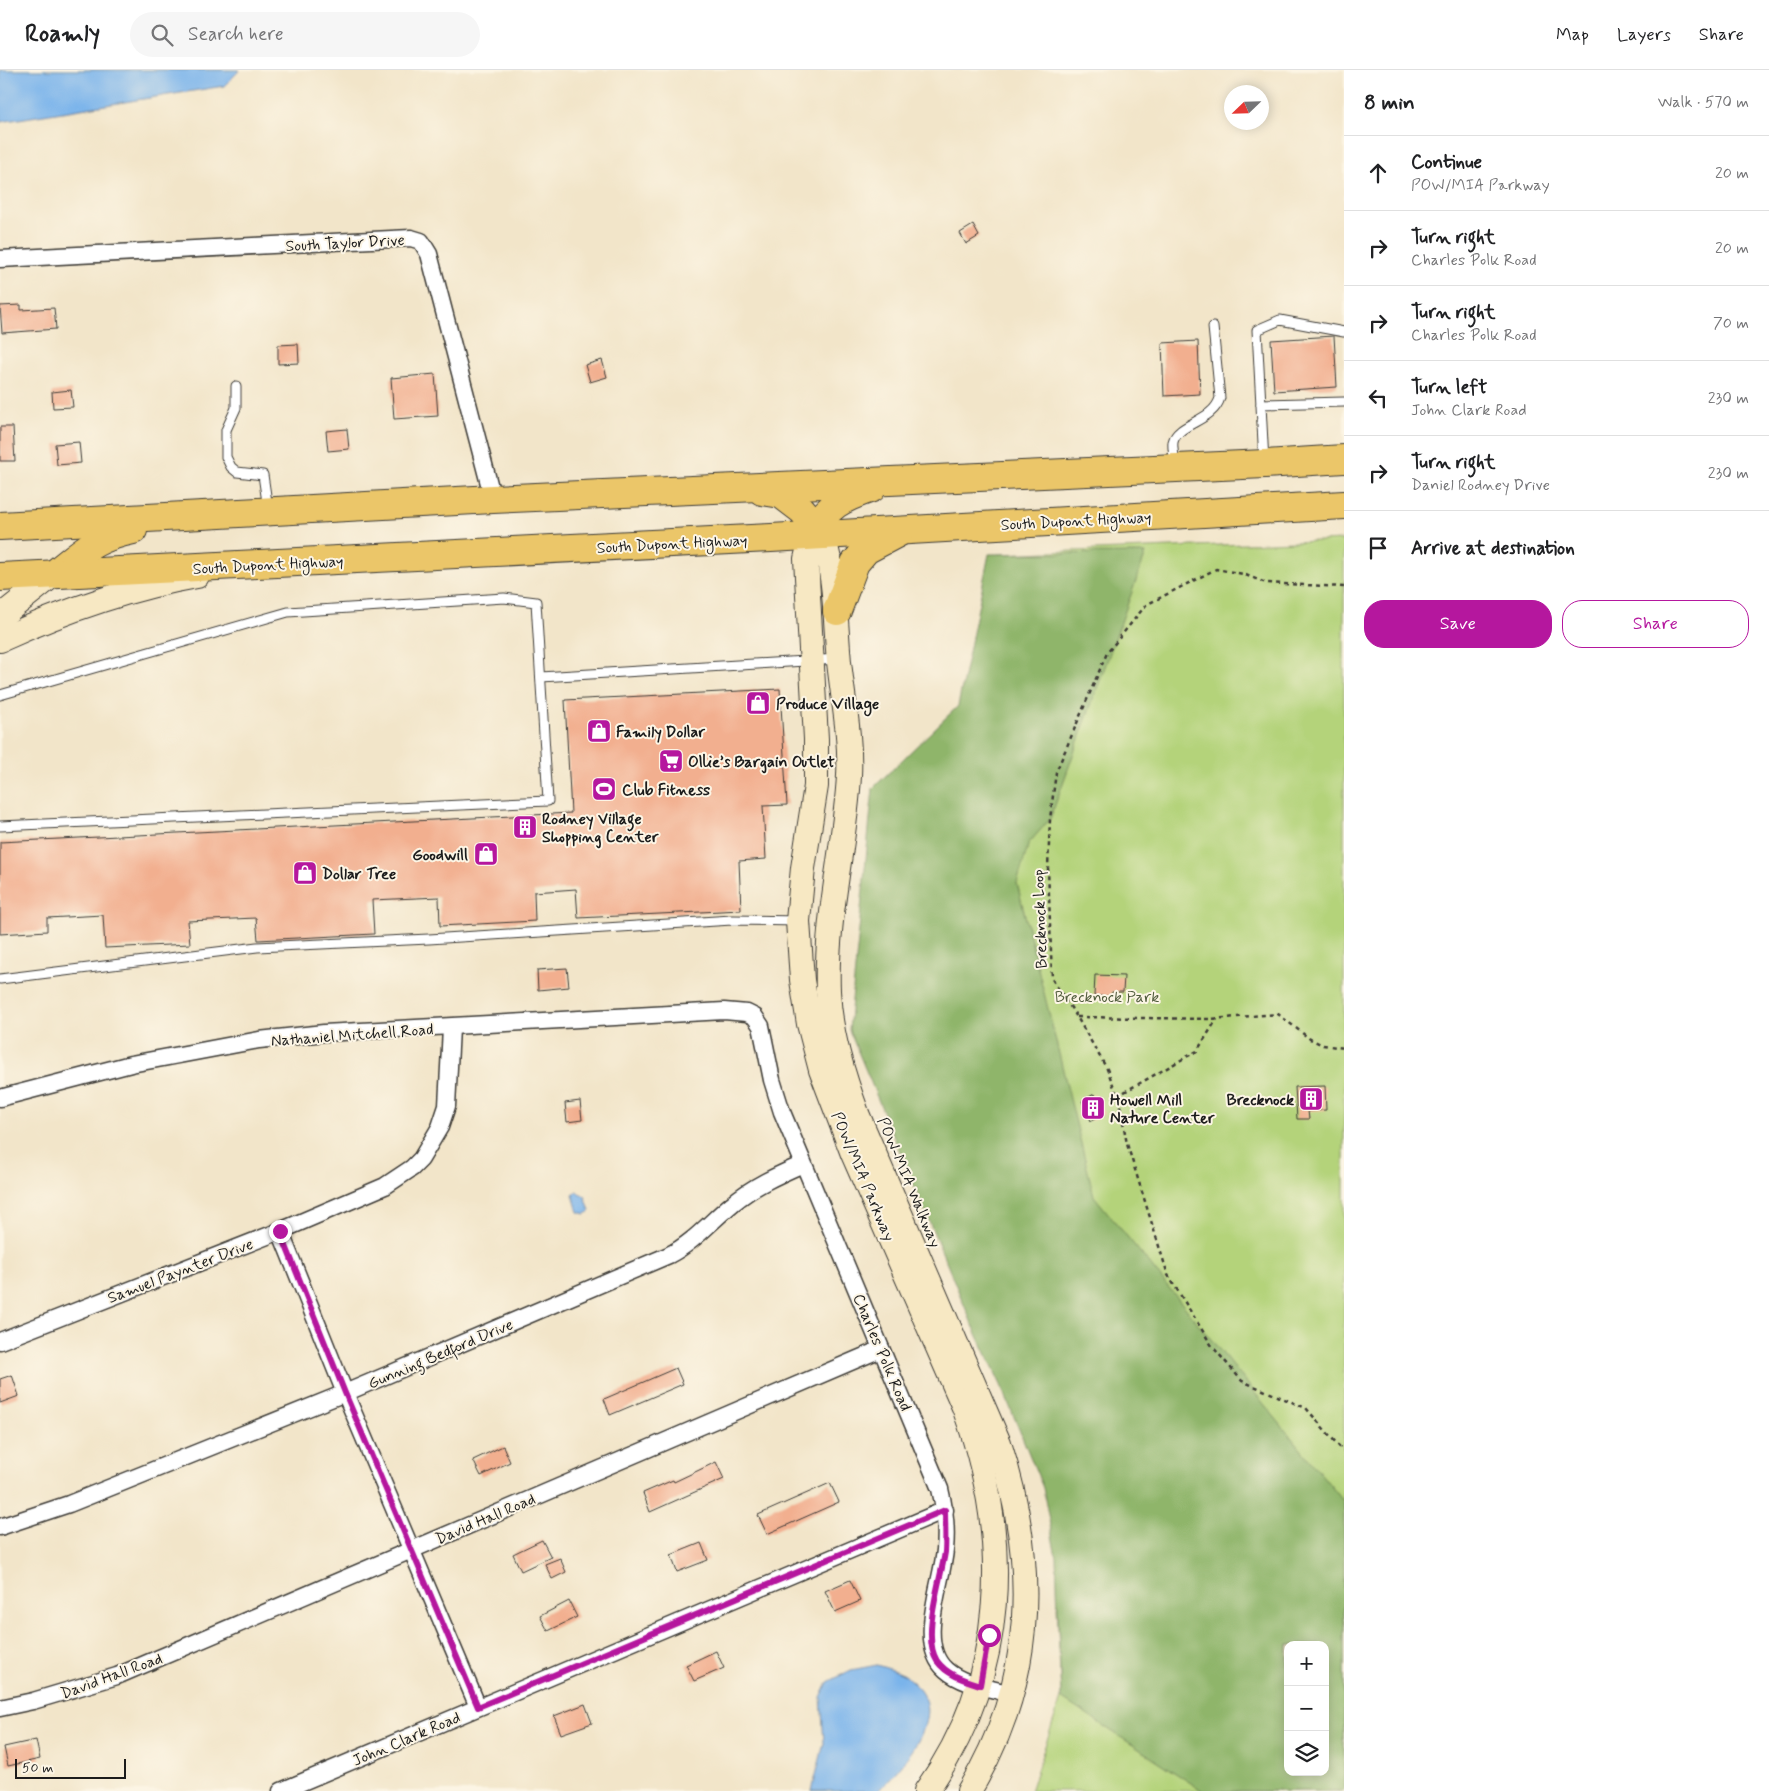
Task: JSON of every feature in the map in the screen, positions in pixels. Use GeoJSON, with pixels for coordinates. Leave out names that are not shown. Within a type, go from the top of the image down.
{"type":"FeatureCollection","features":[{"type":"Feature","properties":{"kind":"highway"},"geometry":{"type":"LineString","coordinates":[[0,526],[493,499],[1344,459]]}},
{"type":"Feature","properties":{"kind":"highway"},"geometry":{"type":"LineString","coordinates":[[740,487],[781,494],[817,532],[833,505],[846,497],[895,480]]}},
{"type":"Feature","properties":{"kind":"highway","name":"South Dupont Highway"},"geometry":{"type":"LineString","coordinates":[[0,577],[271,564],[817,532],[903,530],[1344,505]]}},
{"type":"Feature","properties":{"kind":"highway"},"geometry":{"type":"LineString","coordinates":[[54,574],[88,545],[100,539],[193,516]]}},
{"type":"Feature","properties":{"kind":"highway"},"geometry":{"type":"LineString","coordinates":[[837,611],[855,563],[866,550],[903,530]]}},
{"type":"Feature","properties":{"kind":"main road"},"geometry":{"type":"LineString","coordinates":[[1316,506],[1344,512]]}},
{"type":"Feature","properties":{"kind":"main road","name":"POW/MIA Parkway"},"geometry":{"type":"LineString","coordinates":[[817,532],[832,568],[848,741],[849,775],[832,922],[828,992],[834,1039],[847,1087],[995,1434],[1015,1498],[1024,1558],[1025,1595],[1018,1665],[1011,1694],[992,1749],[969,1791]]}},
{"type":"Feature","properties":{"kind":"main road","name":"POW/MIA Parkway"},"geometry":{"type":"LineString","coordinates":[[817,532],[806,559],[810,661],[816,739],[816,786],[803,868],[798,921],[802,980],[809,1024],[821,1070],[853,1154],[964,1408],[977,1442],[991,1509],[996,1596],[980,1685],[968,1718],[953,1749],[926,1791]]}},
{"type":"Feature","properties":{"kind":"main road"},"geometry":{"type":"LineString","coordinates":[[0,640],[48,618],[118,593],[181,579],[271,564]]}},
{"type":"Feature","properties":{"kind":"main road"},"geometry":{"type":"LineString","coordinates":[[0,617],[54,574]]}},
{"type":"Feature","properties":{"kind":"main road"},"geometry":{"type":"LineString","coordinates":[[798,921],[832,922]]}},
{"type":"Feature","properties":{"kind":"street","name":"South Taylor Drive"},"geometry":{"type":"LineString","coordinates":[[0,259],[411,238],[421,241],[429,254],[493,499]]}},
{"type":"Feature","properties":{"kind":"street","name":"Charles Polk Road"},"geometry":{"type":"LineString","coordinates":[[710,1012],[747,1013],[755,1017],[761,1026],[776,1096],[940,1489],[945,1510],[945,1551],[932,1625],[931,1645],[937,1660],[947,1671],[980,1685],[1011,1694]]}},
{"type":"Feature","properties":{"kind":"street","name":"Nathaniel Mitchell Road"},"geometry":{"type":"LineString","coordinates":[[0,1098],[131,1064],[260,1040],[324,1033],[450,1028],[710,1012]]}},
{"type":"Feature","properties":{"kind":"street","name":"Samuel Paynter Drive"},"geometry":{"type":"LineString","coordinates":[[0,1341],[280,1231],[385,1186],[412,1168],[421,1159],[440,1127],[447,1106],[450,1028]]}},
{"type":"Feature","properties":{"kind":"street","name":"Gunning Bedford Drive"},"geometry":{"type":"LineString","coordinates":[[0,1527],[68,1504],[345,1393],[677,1252],[751,1189],[803,1164]]}},
{"type":"Feature","properties":{"kind":"street"},"geometry":{"type":"LineString","coordinates":[[280,1231],[345,1393],[478,1707]]}},
{"type":"Feature","properties":{"kind":"street","name":"David Hall Road"},"geometry":{"type":"LineString","coordinates":[[0,1708],[33,1701],[117,1676],[882,1348]]}},
{"type":"Feature","properties":{"kind":"street","name":"John Clark Road"},"geometry":{"type":"LineString","coordinates":[[281,1791],[945,1510]]}},
{"type":"Feature","properties":{"kind":"lane"},"geometry":{"type":"LineString","coordinates":[[1264,464],[1256,330],[1280,320],[1344,332]]}},
{"type":"Feature","properties":{"kind":"lane"},"geometry":{"type":"LineString","coordinates":[[1176,468],[1173,442],[1177,433],[1203,419],[1217,408],[1220,398],[1213,327]]}},
{"type":"Feature","properties":{"kind":"lane"},"geometry":{"type":"LineString","coordinates":[[236,386],[236,408],[226,430],[226,457],[231,468],[237,472],[263,475],[268,512]]}},
{"type":"Feature","properties":{"kind":"lane"},"geometry":{"type":"LineString","coordinates":[[1261,404],[1344,402]]}},
{"type":"Feature","properties":{"kind":"lane"},"geometry":{"type":"LineString","coordinates":[[0,695],[288,612],[504,598],[536,602],[548,801],[0,826]]}},
{"type":"Feature","properties":{"kind":"lane"},"geometry":{"type":"LineString","coordinates":[[541,676],[839,659]]}},
{"type":"Feature","properties":{"kind":"lane"},"geometry":{"type":"LineString","coordinates":[[0,979],[257,947],[429,940],[732,920],[798,921]]}},
{"type":"Feature","properties":{"kind":"path","name":"Brecknock Loop"},"geometry":{"type":"LineString","coordinates":[[1344,586],[1266,583],[1243,574],[1216,569],[1146,605],[1107,653],[1056,772],[1050,819],[1048,868],[1052,978],[1107,1069],[1117,1096],[1127,1144],[1168,1275],[1212,1346],[1242,1381],[1306,1408],[1344,1452]]}},
{"type":"Feature","properties":{"kind":"path"},"geometry":{"type":"LineString","coordinates":[[1077,1017],[1217,1019],[1278,1014],[1310,1039],[1323,1045],[1344,1048]]}},
{"type":"Feature","properties":{"kind":"path"},"geometry":{"type":"LineString","coordinates":[[1117,1096],[1197,1051],[1217,1019]]}},
{"type":"Feature","properties":{"kind":"green space","name":"Brecknock Park"},"geometry":{"type":"Polygon","coordinates":[[[1344,540],[1344,1791],[1030,1791],[1061,1698],[1057,1606],[1166,1538],[961,712],[999,554],[1344,540]]]}},
{"type":"Feature","properties":{"kind":"green space"},"geometry":{"type":"Polygon","coordinates":[[[1146,553],[1050,819],[1029,843],[1017,883],[1094,1196],[1344,1502],[1344,1791],[1203,1791],[1061,1698],[1056,1557],[1043,1488],[849,1030],[873,788],[958,706],[989,554],[1146,553]]]}},
{"type":"Feature","properties":{"kind":"water"},"geometry":{"type":"Polygon","coordinates":[[[0,70],[240,70],[224,86],[0,122],[0,70]]]}},
{"type":"Feature","properties":{"kind":"water"},"geometry":{"type":"Polygon","coordinates":[[[577,1192],[585,1196],[590,1211],[586,1214],[578,1212],[573,1195],[577,1192]]]}},
{"type":"Feature","properties":{"kind":"water"},"geometry":{"type":"Polygon","coordinates":[[[877,1665],[905,1675],[917,1687],[925,1699],[927,1713],[924,1727],[917,1742],[898,1769],[878,1791],[812,1791],[824,1743],[821,1697],[828,1682],[851,1670],[877,1665]]]}},
{"type":"Feature","properties":{"kind":"building"},"geometry":{"type":"Polygon","coordinates":[[[973,225],[979,236],[966,244],[960,233],[973,225]]]}},
{"type":"Feature","properties":{"kind":"building"},"geometry":{"type":"Polygon","coordinates":[[[21,305],[21,310],[54,308],[56,329],[2,333],[0,306],[21,305]]]}},
{"type":"Feature","properties":{"kind":"building"},"geometry":{"type":"Polygon","coordinates":[[[1334,336],[1337,387],[1274,391],[1271,340],[1334,336]]]}},
{"type":"Feature","properties":{"kind":"building"},"geometry":{"type":"Polygon","coordinates":[[[1198,341],[1200,394],[1164,396],[1162,343],[1198,341]]]}},
{"type":"Feature","properties":{"kind":"building"},"geometry":{"type":"Polygon","coordinates":[[[298,344],[299,363],[278,364],[278,345],[298,344]]]}},
{"type":"Feature","properties":{"kind":"building"},"geometry":{"type":"Polygon","coordinates":[[[602,360],[607,377],[590,382],[585,365],[602,360]]]}},
{"type":"Feature","properties":{"kind":"building"},"geometry":{"type":"Polygon","coordinates":[[[435,374],[438,416],[394,419],[391,378],[435,374]]]}},
{"type":"Feature","properties":{"kind":"building"},"geometry":{"type":"Polygon","coordinates":[[[71,390],[73,407],[53,408],[52,392],[71,390]]]}},
{"type":"Feature","properties":{"kind":"building"},"geometry":{"type":"Polygon","coordinates":[[[0,427],[13,427],[15,461],[0,461],[0,427]]]}},
{"type":"Feature","properties":{"kind":"building"},"geometry":{"type":"Polygon","coordinates":[[[347,429],[349,449],[328,451],[326,431],[347,429]]]}},
{"type":"Feature","properties":{"kind":"building"},"geometry":{"type":"Polygon","coordinates":[[[79,442],[81,463],[57,465],[55,444],[79,442]]]}},
{"type":"Feature","properties":{"kind":"building","name":"Rodney Village Shopping Center"},"geometry":{"type":"Polygon","coordinates":[[[780,689],[787,805],[763,806],[766,859],[739,861],[741,910],[578,918],[576,889],[534,892],[535,921],[440,926],[439,897],[372,900],[374,934],[258,940],[256,918],[188,921],[190,944],[105,948],[103,915],[47,918],[47,931],[0,934],[0,842],[571,813],[565,700],[780,689]]]}},
{"type":"Feature","properties":{"kind":"building"},"geometry":{"type":"Polygon","coordinates":[[[567,968],[569,987],[538,990],[537,970],[567,968]]]}},
{"type":"Feature","properties":{"kind":"building"},"geometry":{"type":"Polygon","coordinates":[[[1095,975],[1124,976],[1123,992],[1112,992],[1112,996],[1094,996],[1095,975]]]}},
{"type":"Feature","properties":{"kind":"building","name":"Brecknock"},"geometry":{"type":"Polygon","coordinates":[[[1325,1086],[1326,1110],[1308,1111],[1309,1119],[1297,1119],[1295,1087],[1325,1086]]]}},
{"type":"Feature","properties":{"kind":"building","name":"Howell Mill Nature Center"},"geometry":{"type":"Polygon","coordinates":[[[1094,1094],[1104,1114],[1091,1121],[1082,1101],[1094,1094]]]}},
{"type":"Feature","properties":{"kind":"building"},"geometry":{"type":"Polygon","coordinates":[[[580,1101],[582,1120],[567,1122],[565,1103],[580,1101]]]}},
{"type":"Feature","properties":{"kind":"building"},"geometry":{"type":"Polygon","coordinates":[[[676,1368],[683,1384],[610,1415],[604,1399],[676,1368]]]}},
{"type":"Feature","properties":{"kind":"building"},"geometry":{"type":"Polygon","coordinates":[[[12,1375],[19,1396],[0,1403],[0,1379],[12,1375]]]}},
{"type":"Feature","properties":{"kind":"building"},"geometry":{"type":"Polygon","coordinates":[[[503,1446],[510,1462],[481,1476],[473,1460],[503,1446]]]}},
{"type":"Feature","properties":{"kind":"building"},"geometry":{"type":"Polygon","coordinates":[[[716,1462],[724,1479],[650,1512],[643,1493],[673,1480],[674,1482],[716,1462]]]}},
{"type":"Feature","properties":{"kind":"building"},"geometry":{"type":"Polygon","coordinates":[[[830,1483],[839,1502],[767,1534],[758,1515],[830,1483]]]}},
{"type":"Feature","properties":{"kind":"building"},"geometry":{"type":"Polygon","coordinates":[[[542,1540],[551,1557],[521,1571],[513,1554],[542,1540]]]}},
{"type":"Feature","properties":{"kind":"building"},"geometry":{"type":"Polygon","coordinates":[[[701,1543],[708,1560],[677,1572],[671,1555],[701,1543]]]}},
{"type":"Feature","properties":{"kind":"building"},"geometry":{"type":"Polygon","coordinates":[[[560,1558],[566,1572],[552,1579],[545,1564],[560,1558]]]}},
{"type":"Feature","properties":{"kind":"building"},"geometry":{"type":"Polygon","coordinates":[[[850,1580],[860,1601],[835,1612],[825,1591],[850,1580]]]}},
{"type":"Feature","properties":{"kind":"building"},"geometry":{"type":"Polygon","coordinates":[[[569,1601],[577,1617],[548,1631],[540,1616],[569,1601]]]}},
{"type":"Feature","properties":{"kind":"building"},"geometry":{"type":"Polygon","coordinates":[[[716,1651],[724,1668],[694,1681],[686,1665],[716,1651]]]}},
{"type":"Feature","properties":{"kind":"building"},"geometry":{"type":"Polygon","coordinates":[[[585,1704],[592,1723],[561,1734],[554,1716],[585,1704]]]}},
{"type":"Feature","properties":{"kind":"building"},"geometry":{"type":"Polygon","coordinates":[[[36,1740],[40,1759],[8,1766],[4,1747],[36,1740]]]}},
{"type":"Feature","properties":{"kind":"place","name":"Produce Village"},"geometry":{"type":"Point","coordinates":[758,703]}},
{"type":"Feature","properties":{"kind":"place","name":"Family Dollar"},"geometry":{"type":"Point","coordinates":[599,731]}},
{"type":"Feature","properties":{"kind":"place","name":"Ollie’s Bargain Outlet"},"geometry":{"type":"Point","coordinates":[671,761]}},
{"type":"Feature","properties":{"kind":"place","name":"Club Fitness"},"geometry":{"type":"Point","coordinates":[604,789]}},
{"type":"Feature","properties":{"kind":"place","name":"Rodney Village Shopping Center"},"geometry":{"type":"Point","coordinates":[525,827]}},
{"type":"Feature","properties":{"kind":"place","name":"Goodwill"},"geometry":{"type":"Point","coordinates":[486,854]}},
{"type":"Feature","properties":{"kind":"place","name":"Dollar Tree"},"geometry":{"type":"Point","coordinates":[305,873]}},
{"type":"Feature","properties":{"kind":"place","name":"Brecknock"},"geometry":{"type":"Point","coordinates":[1311,1099]}},
{"type":"Feature","properties":{"kind":"place","name":"Howell Mill Nature Center"},"geometry":{"type":"Point","coordinates":[1093,1108]}},
{"type":"Feature","properties":{"kind":"route"},"geometry":{"type":"LineString","coordinates":[[280,1231],[345,1393],[478,1707],[945,1510],[945,1551],[932,1625],[931,1645],[937,1660],[947,1671],[964,1680],[980,1685],[989,1635]]}}]}
